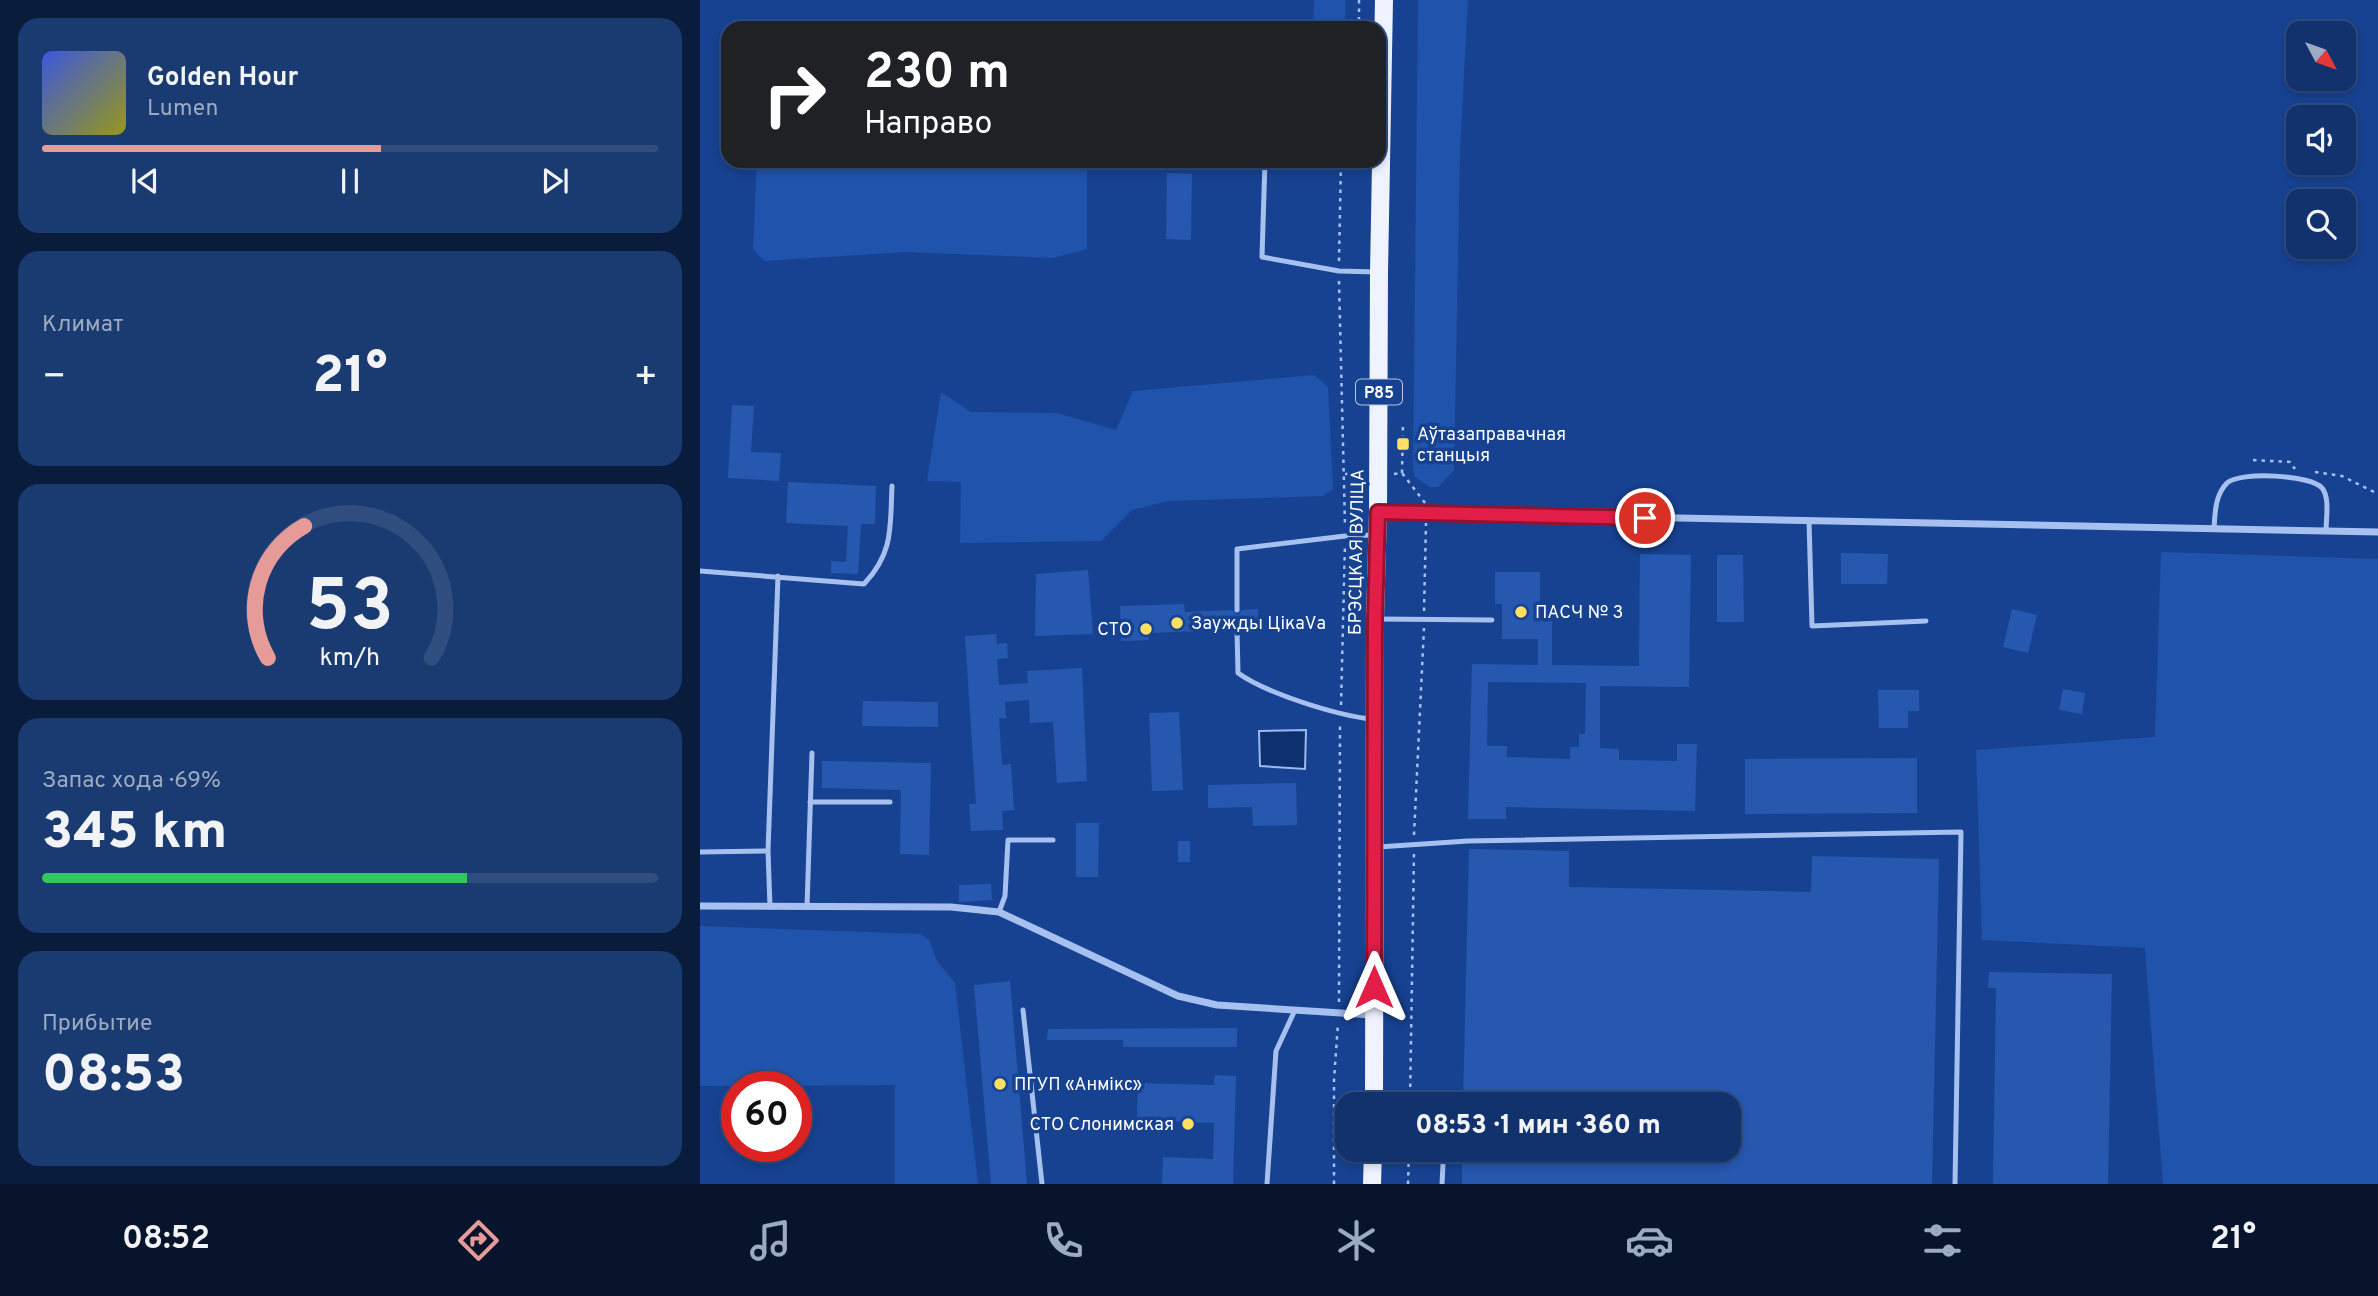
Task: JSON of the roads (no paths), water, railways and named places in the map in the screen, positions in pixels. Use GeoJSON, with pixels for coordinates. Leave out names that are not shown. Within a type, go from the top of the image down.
{"type":"FeatureCollection","features":[{"type":"Feature","properties":{"kind":"main road","name":"БРЭСЦКАЯ ВУЛІЦА"},"geometry":{"type":"LineString","coordinates":[[1383,21],[1384,0]]}},
{"type":"Feature","properties":{"kind":"main road","name":"БРЭСЦКАЯ ВУЛІЦА"},"geometry":{"type":"LineString","coordinates":[[1374,1092],[1379,168]]}},
{"type":"Feature","properties":{"kind":"main road"},"geometry":{"type":"LineString","coordinates":[[1372,1184],[1373,1162]]}},
{"type":"Feature","properties":{"kind":"street"},"geometry":{"type":"LineString","coordinates":[[1378,512],[2378,532]]}},
{"type":"Feature","properties":{"kind":"street"},"geometry":{"type":"LineString","coordinates":[[700,906],[951,907],[999,912],[1178,996],[1217,1005],[1374,1015]]}},
{"type":"Feature","properties":{"kind":"lane"},"geometry":{"type":"LineString","coordinates":[[1265,168],[1262,257],[1339,271],[1378,272]]}},
{"type":"Feature","properties":{"kind":"lane"},"geometry":{"type":"LineString","coordinates":[[2214,529],[2217,499],[2225,484],[2235,477],[2257,475],[2312,481],[2321,486],[2325,493],[2326,531]]}},
{"type":"Feature","properties":{"kind":"lane"},"geometry":{"type":"LineString","coordinates":[[700,571],[864,584],[884,559],[887,549],[890,538],[892,486]]}},
{"type":"Feature","properties":{"kind":"lane"},"geometry":{"type":"LineString","coordinates":[[1810,521],[1812,626],[1926,621]]}},
{"type":"Feature","properties":{"kind":"lane"},"geometry":{"type":"LineString","coordinates":[[1237,610],[1237,548],[1378,535]]}},
{"type":"Feature","properties":{"kind":"lane"},"geometry":{"type":"LineString","coordinates":[[770,906],[768,851],[778,576]]}},
{"type":"Feature","properties":{"kind":"lane"},"geometry":{"type":"LineString","coordinates":[[1375,619],[1492,620]]}},
{"type":"Feature","properties":{"kind":"lane"},"geometry":{"type":"LineString","coordinates":[[1237,630],[1238,673],[1252,683],[1340,714],[1375,719]]}},
{"type":"Feature","properties":{"kind":"lane"},"geometry":{"type":"LineString","coordinates":[[807,907],[812,753]]}},
{"type":"Feature","properties":{"kind":"lane"},"geometry":{"type":"LineString","coordinates":[[810,802],[890,802]]}},
{"type":"Feature","properties":{"kind":"lane"},"geometry":{"type":"LineString","coordinates":[[1375,847],[1468,841],[1961,832],[1955,1184]]}},
{"type":"Feature","properties":{"kind":"lane"},"geometry":{"type":"LineString","coordinates":[[999,912],[1004,896],[1007,840],[1053,840]]}},
{"type":"Feature","properties":{"kind":"lane"},"geometry":{"type":"LineString","coordinates":[[700,852],[768,851]]}},
{"type":"Feature","properties":{"kind":"lane"},"geometry":{"type":"LineString","coordinates":[[1023,1010],[1042,1184]]}},
{"type":"Feature","properties":{"kind":"lane"},"geometry":{"type":"LineString","coordinates":[[1267,1184],[1276,1051],[1295,1010]]}},
{"type":"Feature","properties":{"kind":"lane"},"geometry":{"type":"LineString","coordinates":[[1442,1184],[1443,1162]]}},
{"type":"Feature","properties":{"kind":"place","name":"Аўтазаправачная станцыя"},"geometry":{"type":"Point","coordinates":[1403,444]}},
{"type":"Feature","properties":{"kind":"place","name":"ПАСЧ № 3"},"geometry":{"type":"Point","coordinates":[1521,612]}},
{"type":"Feature","properties":{"kind":"place","name":"Заужды ЦікаVа"},"geometry":{"type":"Point","coordinates":[1177,623]}},
{"type":"Feature","properties":{"kind":"place","name":"СТО"},"geometry":{"type":"Point","coordinates":[1146,629]}},
{"type":"Feature","properties":{"kind":"place","name":"ПГУП «Анмікс»"},"geometry":{"type":"Point","coordinates":[1000,1084]}},
{"type":"Feature","properties":{"kind":"place","name":"СТО Слонимская"},"geometry":{"type":"Point","coordinates":[1188,1124]}}]}
